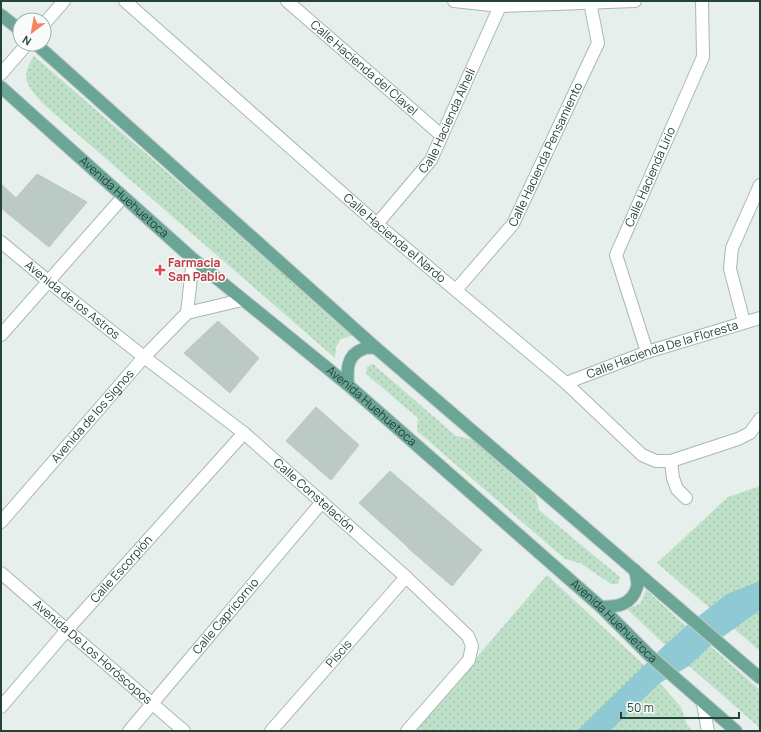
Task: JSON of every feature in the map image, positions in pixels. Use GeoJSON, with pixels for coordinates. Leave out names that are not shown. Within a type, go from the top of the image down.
{"type":"FeatureCollection","features":[{"type":"Feature","properties":{"kind":"main road"},"geometry":{"type":"LineString","coordinates":[[1,14],[12,23]]}},
{"type":"Feature","properties":{"kind":"main road"},"geometry":{"type":"LineString","coordinates":[[45,52],[376,348],[760,678]]}},
{"type":"Feature","properties":{"kind":"main road","name":"Avenida Huehuetoca"},"geometry":{"type":"LineString","coordinates":[[1,87],[193,259],[348,385],[600,607],[678,682],[736,731]]}},
{"type":"Feature","properties":{"kind":"main road"},"geometry":{"type":"LineString","coordinates":[[348,385],[346,370],[352,357],[362,349],[376,348]]}},
{"type":"Feature","properties":{"kind":"main road"},"geometry":{"type":"LineString","coordinates":[[600,607],[617,607],[631,600],[638,586],[635,570]]}},
{"type":"Feature","properties":{"kind":"street"},"geometry":{"type":"LineString","coordinates":[[52,15],[64,1]]}},
{"type":"Feature","properties":{"kind":"street","name":"Calle Hacienda el Nardo"},"geometry":{"type":"LineString","coordinates":[[125,1],[376,224],[566,383],[642,455],[656,461],[671,461],[744,436],[750,433],[760,419]]}},
{"type":"Feature","properties":{"kind":"street","name":"Calle Hacienda del Clavel"},"geometry":{"type":"LineString","coordinates":[[286,1],[441,135]]}},
{"type":"Feature","properties":{"kind":"street"},"geometry":{"type":"LineString","coordinates":[[454,1],[500,6],[635,1]]}},
{"type":"Feature","properties":{"kind":"street","name":"Calle Hacienda Lirio"},"geometry":{"type":"LineString","coordinates":[[647,352],[616,255],[703,57],[702,1]]}},
{"type":"Feature","properties":{"kind":"street","name":"Calle Hacienda Pensamiento"},"geometry":{"type":"LineString","coordinates":[[456,290],[513,224],[598,43],[590,2]]}},
{"type":"Feature","properties":{"kind":"street","name":"Calle Hacienda Alhelí"},"geometry":{"type":"LineString","coordinates":[[376,224],[431,160],[500,6]]}},
{"type":"Feature","properties":{"kind":"street"},"geometry":{"type":"LineString","coordinates":[[1,74],[20,52]]}},
{"type":"Feature","properties":{"kind":"street"},"geometry":{"type":"LineString","coordinates":[[744,322],[730,269],[732,248],[760,186]]}},
{"type":"Feature","properties":{"kind":"street"},"geometry":{"type":"LineString","coordinates":[[1,335],[123,197]]}},
{"type":"Feature","properties":{"kind":"street","name":"Avenida de los Astros"},"geometry":{"type":"LineString","coordinates":[[1,242],[144,358]]}},
{"type":"Feature","properties":{"kind":"street"},"geometry":{"type":"LineString","coordinates":[[193,259],[187,313],[242,300]]}},
{"type":"Feature","properties":{"kind":"street","name":"Avenida de los Signos"},"geometry":{"type":"LineString","coordinates":[[1,522],[144,358],[187,313]]}},
{"type":"Feature","properties":{"kind":"street","name":"Calle Hacienda De la Floresta"},"geometry":{"type":"LineString","coordinates":[[566,383],[647,352],[760,318]]}},
{"type":"Feature","properties":{"kind":"street","name":"Calle Constelación"},"geometry":{"type":"LineString","coordinates":[[144,358],[244,433],[406,577],[468,636],[472,646],[469,660],[407,731]]}},
{"type":"Feature","properties":{"kind":"street","name":"Calle Escorpión"},"geometry":{"type":"LineString","coordinates":[[1,707],[66,631],[244,433]]}},
{"type":"Feature","properties":{"kind":"street"},"geometry":{"type":"LineString","coordinates":[[671,461],[677,489],[686,498]]}},
{"type":"Feature","properties":{"kind":"street","name":"Calle Capricornio"},"geometry":{"type":"LineString","coordinates":[[129,731],[322,502]]}},
{"type":"Feature","properties":{"kind":"street","name":"Avenida De Los Horóscopos"},"geometry":{"type":"LineString","coordinates":[[1,573],[66,631],[184,731]]}},
{"type":"Feature","properties":{"kind":"street","name":"Piscis"},"geometry":{"type":"LineString","coordinates":[[271,731],[406,577]]}},
{"type":"Feature","properties":{"kind":"street"},"geometry":{"type":"LineString","coordinates":[[703,704],[708,731]]}},
{"type":"Feature","properties":{"kind":"green space"},"geometry":{"type":"Polygon","coordinates":[[[34,56],[354,335],[341,339],[336,347],[335,358],[42,103],[29,86],[26,76],[27,70],[34,56]]]}},
{"type":"Feature","properties":{"kind":"green space"},"geometry":{"type":"Polygon","coordinates":[[[373,364],[456,436],[474,440],[536,496],[539,510],[620,577],[618,584],[611,584],[580,563],[565,559],[417,431],[418,418],[366,374],[367,367],[373,364]]]}},
{"type":"Feature","properties":{"kind":"green space"},"geometry":{"type":"Polygon","coordinates":[[[760,486],[760,651],[657,563],[728,497],[760,486]]]}},
{"type":"Feature","properties":{"kind":"green space"},"geometry":{"type":"Polygon","coordinates":[[[547,575],[644,665],[681,707],[687,725],[693,731],[417,731],[444,696],[547,575]]]}},
{"type":"Feature","properties":{"kind":"green space"},"geometry":{"type":"Polygon","coordinates":[[[646,590],[686,626],[665,645],[627,609],[640,604],[646,590]]]}},
{"type":"Feature","properties":{"kind":"green space"},"geometry":{"type":"Polygon","coordinates":[[[710,646],[760,690],[760,728],[689,666],[710,646]]]}},
{"type":"Feature","properties":{"kind":"water"},"geometry":{"type":"Polygon","coordinates":[[[760,581],[760,610],[710,646],[689,666],[660,683],[610,731],[577,731],[686,626],[727,594],[760,581]]]}},
{"type":"Feature","properties":{"kind":"building"},"geometry":{"type":"Polygon","coordinates":[[[37,174],[87,202],[49,247],[1,208],[1,184],[16,198],[37,174]]]}},
{"type":"Feature","properties":{"kind":"building"},"geometry":{"type":"Polygon","coordinates":[[[218,321],[259,358],[230,393],[184,353],[218,321]]]}},
{"type":"Feature","properties":{"kind":"building"},"geometry":{"type":"Polygon","coordinates":[[[316,407],[359,445],[331,480],[286,441],[316,407]]]}},
{"type":"Feature","properties":{"kind":"building"},"geometry":{"type":"Polygon","coordinates":[[[390,471],[482,550],[452,586],[359,503],[390,471]]]}},
{"type":"Feature","properties":{"kind":"place","name":"Farmacia San Pablo"},"geometry":{"type":"Point","coordinates":[160,270]}}]}
